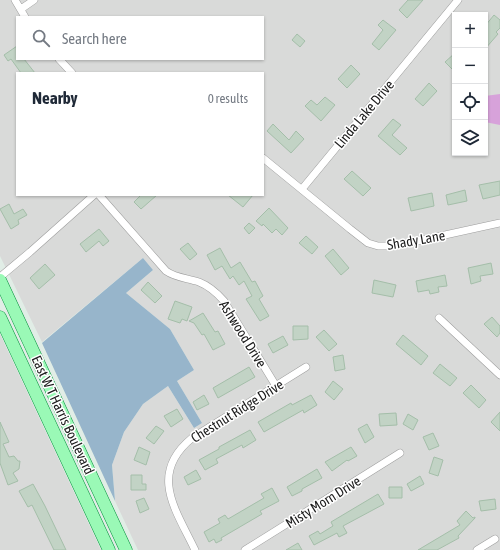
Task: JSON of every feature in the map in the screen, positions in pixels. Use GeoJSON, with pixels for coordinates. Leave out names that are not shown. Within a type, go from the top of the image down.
{"type":"FeatureCollection","features":[{"type":"Feature","properties":{"kind":"main road","name":"East W T Harris Boulevard"},"geometry":{"type":"LineString","coordinates":[[0,280],[126,550]]}},
{"type":"Feature","properties":{"kind":"main road","name":"East W T Harris Boulevard"},"geometry":{"type":"LineString","coordinates":[[0,317],[108,550]]}},
{"type":"Feature","properties":{"kind":"street"},"geometry":{"type":"LineString","coordinates":[[16,0],[25,16]]}},
{"type":"Feature","properties":{"kind":"street"},"geometry":{"type":"LineString","coordinates":[[21,8],[34,0]]}},
{"type":"Feature","properties":{"kind":"street","name":"Linda Lake Drive"},"geometry":{"type":"LineString","coordinates":[[302,189],[458,0]]}},
{"type":"Feature","properties":{"kind":"street"},"geometry":{"type":"LineString","coordinates":[[60,60],[71,72]]}},
{"type":"Feature","properties":{"kind":"street"},"geometry":{"type":"LineString","coordinates":[[264,159],[302,189]]}},
{"type":"Feature","properties":{"kind":"street","name":"Shady Lane"},"geometry":{"type":"LineString","coordinates":[[302,189],[368,243],[378,246],[413,242],[500,223]]}},
{"type":"Feature","properties":{"kind":"street"},"geometry":{"type":"LineString","coordinates":[[0,277],[93,196]]}},
{"type":"Feature","properties":{"kind":"street","name":"Ashwood Drive"},"geometry":{"type":"LineString","coordinates":[[100,196],[166,271],[179,278],[199,282],[217,293],[224,301],[276,386]]}},
{"type":"Feature","properties":{"kind":"street"},"geometry":{"type":"LineString","coordinates":[[439,318],[500,375]]}},
{"type":"Feature","properties":{"kind":"street","name":"Chestnut Ridge Drive"},"geometry":{"type":"LineString","coordinates":[[195,550],[169,494],[168,478],[174,457],[192,438],[306,367]]}},
{"type":"Feature","properties":{"kind":"street","name":"Misty Morn Drive"},"geometry":{"type":"LineString","coordinates":[[245,550],[400,453]]}},
{"type":"Feature","properties":{"kind":"street"},"geometry":{"type":"LineString","coordinates":[[477,550],[495,539]]}},
{"type":"Feature","properties":{"kind":"shaded area"},"geometry":{"type":"Polygon","coordinates":[[[0,0],[500,0],[500,550],[138,550],[115,501],[112,465],[124,432],[143,404],[168,386],[194,428],[202,423],[177,381],[194,370],[170,329],[126,293],[153,270],[143,258],[42,342],[0,256],[0,0]]]}},
{"type":"Feature","properties":{"kind":"shaded area"},"geometry":{"type":"Polygon","coordinates":[[[500,94],[500,125],[488,123],[488,96],[500,94]]]}},
{"type":"Feature","properties":{"kind":"shaded area"},"geometry":{"type":"Polygon","coordinates":[[[143,258],[153,270],[126,293],[170,329],[194,370],[177,381],[202,423],[194,428],[168,386],[143,404],[124,432],[112,465],[115,501],[42,343],[143,258]]]}},
{"type":"Feature","properties":{"kind":"shaded area"},"geometry":{"type":"Polygon","coordinates":[[[0,334],[101,550],[0,550],[0,334]]]}},
{"type":"Feature","properties":{"kind":"building"},"geometry":{"type":"Polygon","coordinates":[[[408,0],[423,0],[407,18],[399,10],[408,0]]]}},
{"type":"Feature","properties":{"kind":"building"},"geometry":{"type":"Polygon","coordinates":[[[494,15],[500,20],[500,28],[496,32],[498,34],[488,46],[488,22],[494,15]]]}},
{"type":"Feature","properties":{"kind":"building"},"geometry":{"type":"Polygon","coordinates":[[[383,20],[396,30],[379,50],[372,44],[383,30],[378,25],[383,20]]]}},
{"type":"Feature","properties":{"kind":"building"},"geometry":{"type":"Polygon","coordinates":[[[297,34],[305,41],[300,47],[292,40],[297,34]]]}},
{"type":"Feature","properties":{"kind":"building"},"geometry":{"type":"Polygon","coordinates":[[[16,47],[16,60],[25,60],[34,72],[20,72],[11,59],[8,61],[4,55],[16,47]]]}},
{"type":"Feature","properties":{"kind":"building"},"geometry":{"type":"Polygon","coordinates":[[[452,56],[452,69],[445,62],[452,56]]]}},
{"type":"Feature","properties":{"kind":"building"},"geometry":{"type":"Polygon","coordinates":[[[351,65],[360,74],[347,88],[338,79],[351,65]]]}},
{"type":"Feature","properties":{"kind":"building"},"geometry":{"type":"Polygon","coordinates":[[[429,83],[437,91],[423,106],[415,99],[429,83]]]}},
{"type":"Feature","properties":{"kind":"building"},"geometry":{"type":"Polygon","coordinates":[[[325,97],[335,105],[321,121],[305,106],[311,100],[317,105],[325,97]]]}},
{"type":"Feature","properties":{"kind":"building"},"geometry":{"type":"Polygon","coordinates":[[[393,119],[401,125],[392,135],[407,148],[400,155],[378,136],[393,119]]]}},
{"type":"Feature","properties":{"kind":"building"},"geometry":{"type":"Polygon","coordinates":[[[273,124],[289,140],[296,131],[304,139],[291,153],[267,131],[273,124]]]}},
{"type":"Feature","properties":{"kind":"building"},"geometry":{"type":"Polygon","coordinates":[[[352,171],[371,188],[363,196],[344,179],[352,171]]]}},
{"type":"Feature","properties":{"kind":"building"},"geometry":{"type":"Polygon","coordinates":[[[500,181],[500,195],[483,199],[479,185],[500,181]]]}},
{"type":"Feature","properties":{"kind":"building"},"geometry":{"type":"Polygon","coordinates":[[[465,190],[467,201],[448,205],[446,195],[465,190]]]}},
{"type":"Feature","properties":{"kind":"building"},"geometry":{"type":"Polygon","coordinates":[[[432,193],[434,206],[411,211],[408,198],[432,193]]]}},
{"type":"Feature","properties":{"kind":"building"},"geometry":{"type":"Polygon","coordinates":[[[140,196],[156,196],[141,209],[134,202],[140,196]]]}},
{"type":"Feature","properties":{"kind":"building"},"geometry":{"type":"Polygon","coordinates":[[[229,196],[252,196],[243,207],[229,196]]]}},
{"type":"Feature","properties":{"kind":"building"},"geometry":{"type":"Polygon","coordinates":[[[9,204],[14,214],[23,209],[27,215],[18,220],[19,224],[11,229],[0,209],[9,204]]]}},
{"type":"Feature","properties":{"kind":"building"},"geometry":{"type":"Polygon","coordinates":[[[269,208],[288,228],[282,235],[276,229],[272,233],[263,224],[262,226],[256,221],[269,208]]]}},
{"type":"Feature","properties":{"kind":"building"},"geometry":{"type":"Polygon","coordinates":[[[249,223],[255,228],[249,234],[244,228],[249,223]]]}},
{"type":"Feature","properties":{"kind":"building"},"geometry":{"type":"Polygon","coordinates":[[[99,229],[109,241],[103,246],[99,241],[86,252],[80,244],[99,229]]]}},
{"type":"Feature","properties":{"kind":"building"},"geometry":{"type":"Polygon","coordinates":[[[306,236],[318,247],[312,254],[299,243],[306,236]]]}},
{"type":"Feature","properties":{"kind":"building"},"geometry":{"type":"Polygon","coordinates":[[[188,243],[197,254],[190,260],[180,249],[188,243]]]}},
{"type":"Feature","properties":{"kind":"building"},"geometry":{"type":"Polygon","coordinates":[[[220,248],[231,268],[240,262],[252,282],[255,281],[263,296],[259,299],[269,316],[260,321],[246,299],[252,296],[244,281],[239,285],[233,276],[230,279],[222,266],[215,270],[207,255],[220,248]]]}},
{"type":"Feature","properties":{"kind":"building"},"geometry":{"type":"Polygon","coordinates":[[[333,249],[349,268],[341,275],[325,256],[333,249]]]}},
{"type":"Feature","properties":{"kind":"building"},"geometry":{"type":"Polygon","coordinates":[[[491,263],[493,274],[480,276],[481,281],[471,284],[468,268],[491,263]]]}},
{"type":"Feature","properties":{"kind":"building"},"geometry":{"type":"Polygon","coordinates":[[[45,264],[55,275],[39,289],[30,278],[45,264]]]}},
{"type":"Feature","properties":{"kind":"building"},"geometry":{"type":"Polygon","coordinates":[[[445,275],[447,286],[438,287],[439,292],[430,294],[429,290],[418,292],[416,281],[445,275]]]}},
{"type":"Feature","properties":{"kind":"building"},"geometry":{"type":"Polygon","coordinates":[[[374,280],[396,285],[393,297],[372,293],[374,280]]]}},
{"type":"Feature","properties":{"kind":"building"},"geometry":{"type":"Polygon","coordinates":[[[148,282],[162,296],[155,303],[141,290],[148,282]]]}},
{"type":"Feature","properties":{"kind":"building"},"geometry":{"type":"Polygon","coordinates":[[[175,301],[192,307],[187,321],[182,319],[180,323],[168,319],[175,301]]]}},
{"type":"Feature","properties":{"kind":"building"},"geometry":{"type":"Polygon","coordinates":[[[203,313],[215,332],[218,331],[225,344],[213,350],[204,334],[202,335],[194,323],[189,321],[203,313]]]}},
{"type":"Feature","properties":{"kind":"building"},"geometry":{"type":"Polygon","coordinates":[[[492,317],[500,326],[500,333],[497,337],[484,324],[492,317]]]}},
{"type":"Feature","properties":{"kind":"building"},"geometry":{"type":"Polygon","coordinates":[[[293,326],[308,326],[308,339],[293,340],[293,326]]]}},
{"type":"Feature","properties":{"kind":"building"},"geometry":{"type":"Polygon","coordinates":[[[324,330],[337,344],[329,351],[316,337],[324,330]]]}},
{"type":"Feature","properties":{"kind":"building"},"geometry":{"type":"Polygon","coordinates":[[[403,335],[428,356],[421,365],[396,344],[403,335]]]}},
{"type":"Feature","properties":{"kind":"building"},"geometry":{"type":"Polygon","coordinates":[[[283,336],[288,345],[273,353],[268,344],[283,336]]]}},
{"type":"Feature","properties":{"kind":"building"},"geometry":{"type":"Polygon","coordinates":[[[343,355],[345,369],[335,371],[333,357],[343,355]]]}},
{"type":"Feature","properties":{"kind":"building"},"geometry":{"type":"Polygon","coordinates":[[[440,364],[457,378],[450,386],[433,373],[440,364]]]}},
{"type":"Feature","properties":{"kind":"building"},"geometry":{"type":"Polygon","coordinates":[[[249,367],[255,377],[218,398],[213,388],[249,367]]]}},
{"type":"Feature","properties":{"kind":"building"},"geometry":{"type":"Polygon","coordinates":[[[333,381],[343,389],[334,400],[325,392],[333,381]]]}},
{"type":"Feature","properties":{"kind":"building"},"geometry":{"type":"Polygon","coordinates":[[[471,385],[486,400],[479,408],[463,393],[471,385]]]}},
{"type":"Feature","properties":{"kind":"building"},"geometry":{"type":"Polygon","coordinates":[[[204,395],[209,404],[197,410],[193,402],[204,395]]]}},
{"type":"Feature","properties":{"kind":"building"},"geometry":{"type":"Polygon","coordinates":[[[311,395],[317,405],[304,413],[303,410],[264,432],[258,422],[291,403],[292,405],[311,395]]]}},
{"type":"Feature","properties":{"kind":"building"},"geometry":{"type":"Polygon","coordinates":[[[177,409],[183,419],[171,427],[164,416],[177,409]]]}},
{"type":"Feature","properties":{"kind":"building"},"geometry":{"type":"Polygon","coordinates":[[[500,412],[500,431],[491,422],[500,412]]]}},
{"type":"Feature","properties":{"kind":"building"},"geometry":{"type":"Polygon","coordinates":[[[396,413],[397,425],[380,426],[379,414],[396,413]]]}},
{"type":"Feature","properties":{"kind":"building"},"geometry":{"type":"Polygon","coordinates":[[[408,414],[418,420],[413,430],[403,424],[408,414]]]}},
{"type":"Feature","properties":{"kind":"building"},"geometry":{"type":"Polygon","coordinates":[[[0,422],[9,442],[3,444],[9,457],[14,456],[18,461],[20,461],[19,469],[13,473],[18,481],[8,485],[0,463],[0,422]]]}},
{"type":"Feature","properties":{"kind":"building"},"geometry":{"type":"Polygon","coordinates":[[[367,424],[374,437],[365,443],[358,429],[367,424]]]}},
{"type":"Feature","properties":{"kind":"building"},"geometry":{"type":"Polygon","coordinates":[[[156,426],[164,431],[154,444],[146,438],[156,426]]]}},
{"type":"Feature","properties":{"kind":"building"},"geometry":{"type":"Polygon","coordinates":[[[250,430],[256,440],[243,448],[242,445],[216,459],[218,463],[205,470],[199,460],[250,430]]]}},
{"type":"Feature","properties":{"kind":"building"},"geometry":{"type":"Polygon","coordinates":[[[433,433],[439,446],[429,450],[423,437],[433,433]]]}},
{"type":"Feature","properties":{"kind":"building"},"geometry":{"type":"Polygon","coordinates":[[[139,447],[150,452],[146,465],[134,460],[139,447]]]}},
{"type":"Feature","properties":{"kind":"building"},"geometry":{"type":"Polygon","coordinates":[[[351,447],[357,456],[348,461],[347,460],[332,471],[325,462],[351,447]]]}},
{"type":"Feature","properties":{"kind":"building"},"geometry":{"type":"Polygon","coordinates":[[[434,457],[443,460],[438,476],[429,473],[434,457]]]}},
{"type":"Feature","properties":{"kind":"building"},"geometry":{"type":"Polygon","coordinates":[[[317,469],[322,478],[292,496],[287,487],[317,469]]]}},
{"type":"Feature","properties":{"kind":"building"},"geometry":{"type":"Polygon","coordinates":[[[196,470],[201,479],[188,485],[184,477],[196,470]]]}},
{"type":"Feature","properties":{"kind":"building"},"geometry":{"type":"Polygon","coordinates":[[[131,475],[142,475],[142,484],[146,484],[146,490],[131,490],[131,475]]]}},
{"type":"Feature","properties":{"kind":"building"},"geometry":{"type":"Polygon","coordinates":[[[420,476],[424,484],[411,491],[407,484],[420,476]]]}},
{"type":"Feature","properties":{"kind":"building"},"geometry":{"type":"Polygon","coordinates":[[[33,484],[66,550],[54,550],[32,505],[28,507],[19,491],[33,484]]]}},
{"type":"Feature","properties":{"kind":"building"},"geometry":{"type":"Polygon","coordinates":[[[389,487],[402,487],[402,498],[389,498],[389,487]]]}},
{"type":"Feature","properties":{"kind":"building"},"geometry":{"type":"Polygon","coordinates":[[[272,488],[279,501],[260,511],[262,514],[221,538],[222,540],[216,543],[214,539],[209,542],[204,532],[220,523],[218,519],[225,515],[228,519],[264,498],[261,494],[272,488]]]}},
{"type":"Feature","properties":{"kind":"building"},"geometry":{"type":"Polygon","coordinates":[[[378,494],[384,504],[343,526],[347,533],[339,537],[337,533],[314,545],[309,536],[318,531],[320,534],[333,526],[331,522],[378,494]]]}},
{"type":"Feature","properties":{"kind":"building"},"geometry":{"type":"Polygon","coordinates":[[[144,498],[149,509],[140,513],[136,501],[144,498]]]}},
{"type":"Feature","properties":{"kind":"building"},"geometry":{"type":"Polygon","coordinates":[[[495,499],[496,509],[481,511],[479,501],[495,499]]]}},
{"type":"Feature","properties":{"kind":"building"},"geometry":{"type":"Polygon","coordinates":[[[466,511],[473,518],[475,518],[458,536],[459,538],[437,550],[418,550],[460,525],[457,521],[466,511]]]}},
{"type":"Feature","properties":{"kind":"building"},"geometry":{"type":"Polygon","coordinates":[[[298,543],[302,550],[286,550],[298,543]]]}}]}
